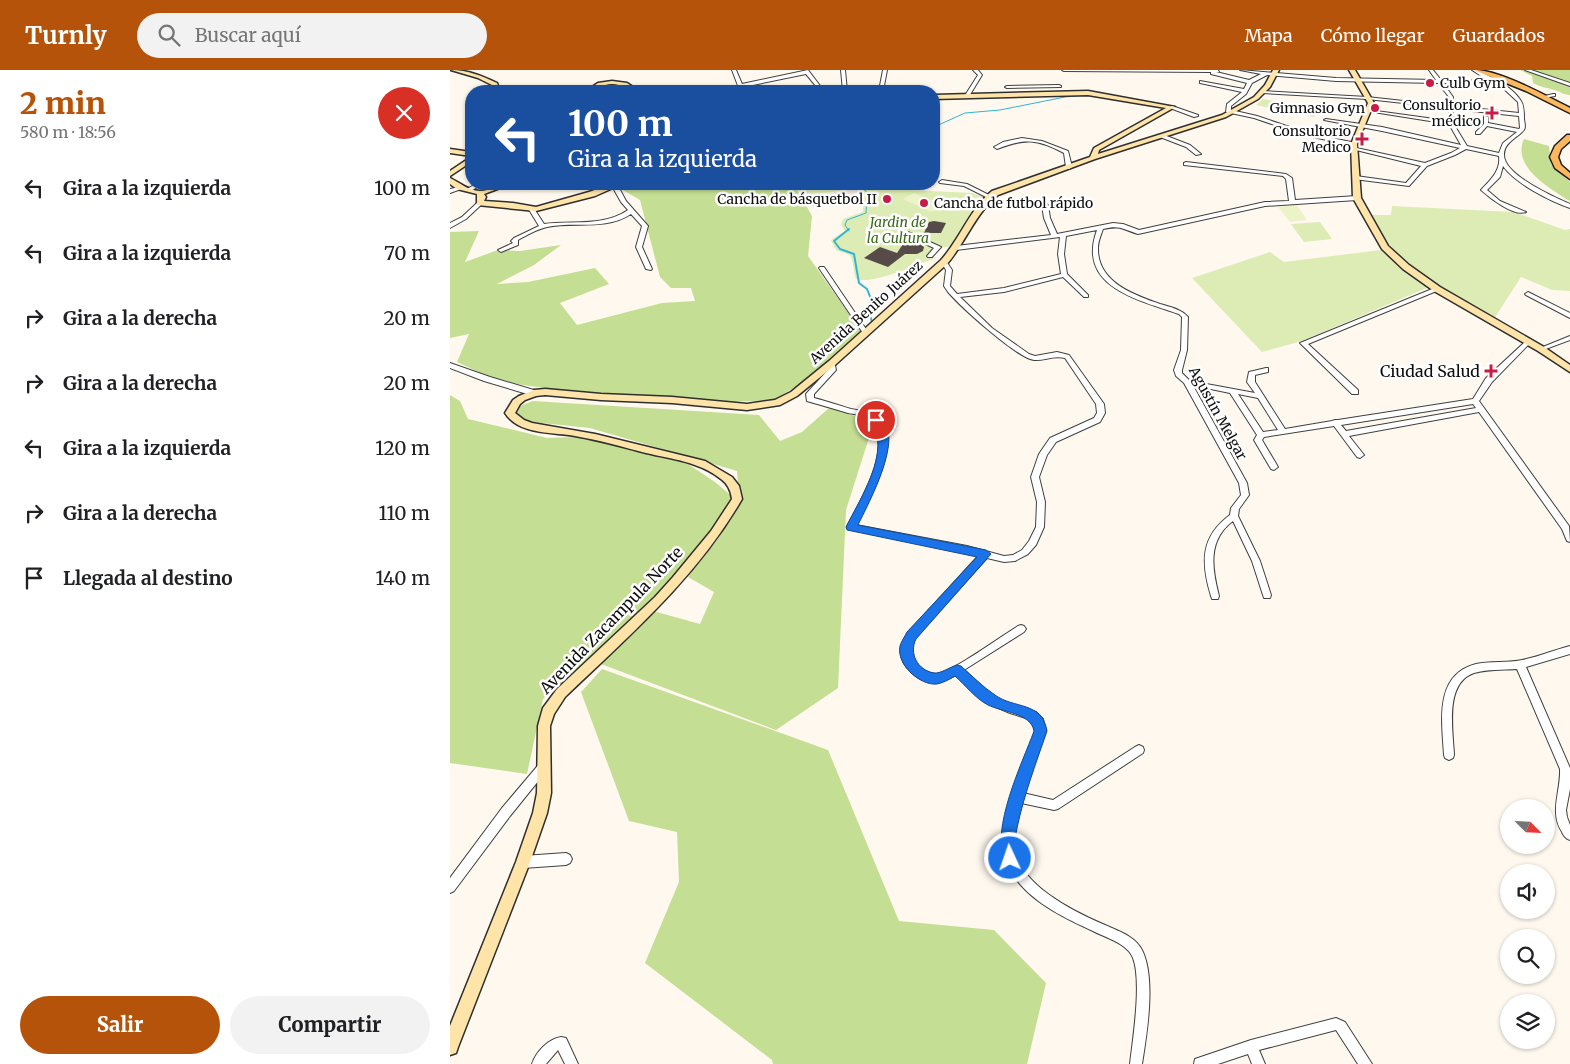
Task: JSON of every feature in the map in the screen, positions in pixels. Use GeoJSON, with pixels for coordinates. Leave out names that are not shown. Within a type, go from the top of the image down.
{"type":"FeatureCollection","features":[{"type":"Feature","properties":{"kind":"main road"},"geometry":{"type":"LineString","coordinates":[[454,70],[480,77],[495,85]]}},
{"type":"Feature","properties":{"kind":"main road"},"geometry":{"type":"LineString","coordinates":[[1352,70],[1371,103],[1354,146],[1357,198],[1385,247],[1406,267],[1437,289],[1529,341],[1570,369]]}},
{"type":"Feature","properties":{"kind":"main road"},"geometry":{"type":"LineString","coordinates":[[1476,70],[1543,97],[1570,111]]}},
{"type":"Feature","properties":{"kind":"main road"},"geometry":{"type":"LineString","coordinates":[[990,196],[1010,187],[1230,112],[1249,103],[1262,92],[1268,86],[1275,73]]}},
{"type":"Feature","properties":{"kind":"main road"},"geometry":{"type":"LineString","coordinates":[[596,85],[608,82],[627,85]]}},
{"type":"Feature","properties":{"kind":"main road"},"geometry":{"type":"LineString","coordinates":[[940,96],[1094,93],[1172,107]]}},
{"type":"Feature","properties":{"kind":"main road"},"geometry":{"type":"LineString","coordinates":[[1093,158],[1096,149],[1172,107]]}},
{"type":"Feature","properties":{"kind":"main road"},"geometry":{"type":"LineString","coordinates":[[1570,137],[1553,155],[1556,163],[1570,177]]}},
{"type":"Feature","properties":{"kind":"main road"},"geometry":{"type":"LineString","coordinates":[[450,151],[465,154]]}},
{"type":"Feature","properties":{"kind":"main road"},"geometry":{"type":"LineString","coordinates":[[450,174],[465,160]]}},
{"type":"Feature","properties":{"kind":"main road"},"geometry":{"type":"LineString","coordinates":[[450,185],[465,189]]}},
{"type":"Feature","properties":{"kind":"main road"},"geometry":{"type":"LineString","coordinates":[[468,190],[480,194],[491,190]]}},
{"type":"Feature","properties":{"kind":"main road"},"geometry":{"type":"LineString","coordinates":[[480,194],[482,197],[480,203],[532,208],[599,190]]}},
{"type":"Feature","properties":{"kind":"main road","name":"Avenida Benito Juárez"},"geometry":{"type":"LineString","coordinates":[[534,393],[646,398],[718,406],[755,407],[777,403],[789,397],[832,363],[864,331],[944,262],[956,248],[990,196]]}},
{"type":"Feature","properties":{"kind":"main road","name":"Avenida Zacampula Norte"},"geometry":{"type":"LineString","coordinates":[[450,1047],[523,862],[540,813],[544,793],[545,720],[554,702],[660,600],[715,534],[737,499],[736,490],[729,480],[718,472],[680,457],[596,437],[535,427],[511,418],[510,413],[516,402],[534,393]]}},
{"type":"Feature","properties":{"kind":"street"},"geometry":{"type":"LineString","coordinates":[[734,70],[740,85]]}},
{"type":"Feature","properties":{"kind":"street"},"geometry":{"type":"LineString","coordinates":[[843,70],[844,85]]}},
{"type":"Feature","properties":{"kind":"street"},"geometry":{"type":"LineString","coordinates":[[882,85],[885,70]]}},
{"type":"Feature","properties":{"kind":"street"},"geometry":{"type":"LineString","coordinates":[[966,97],[980,75],[975,70]]}},
{"type":"Feature","properties":{"kind":"street"},"geometry":{"type":"LineString","coordinates":[[1064,70],[1216,71],[1250,82]]}},
{"type":"Feature","properties":{"kind":"street"},"geometry":{"type":"LineString","coordinates":[[1242,70],[1265,74],[1275,73],[1357,79],[1494,82]]}},
{"type":"Feature","properties":{"kind":"street"},"geometry":{"type":"LineString","coordinates":[[1431,70],[1451,97],[1451,123],[1465,147]]}},
{"type":"Feature","properties":{"kind":"street"},"geometry":{"type":"LineString","coordinates":[[1476,70],[1506,88],[1520,102],[1522,131],[1507,141],[1501,156],[1502,162],[1498,177],[1484,190],[1498,202],[1523,212]]}},
{"type":"Feature","properties":{"kind":"street"},"geometry":{"type":"LineString","coordinates":[[1526,70],[1568,85]]}},
{"type":"Feature","properties":{"kind":"street"},"geometry":{"type":"LineString","coordinates":[[756,85],[807,71],[818,85]]}},
{"type":"Feature","properties":{"kind":"street"},"geometry":{"type":"LineString","coordinates":[[1216,71],[1202,82],[1245,91]]}},
{"type":"Feature","properties":{"kind":"street"},"geometry":{"type":"LineString","coordinates":[[1265,74],[1250,82],[1245,91],[1227,109],[1230,112],[1256,117],[1306,134],[1425,166]]}},
{"type":"Feature","properties":{"kind":"street"},"geometry":{"type":"LineString","coordinates":[[1004,96],[1008,84],[1059,86]]}},
{"type":"Feature","properties":{"kind":"street"},"geometry":{"type":"LineString","coordinates":[[1041,86],[1041,95]]}},
{"type":"Feature","properties":{"kind":"street"},"geometry":{"type":"LineString","coordinates":[[1262,92],[1367,98],[1522,115]]}},
{"type":"Feature","properties":{"kind":"street"},"geometry":{"type":"LineString","coordinates":[[1543,97],[1553,95]]}},
{"type":"Feature","properties":{"kind":"street"},"geometry":{"type":"LineString","coordinates":[[1172,107],[1196,116]]}},
{"type":"Feature","properties":{"kind":"street"},"geometry":{"type":"LineString","coordinates":[[1369,111],[1451,123]]}},
{"type":"Feature","properties":{"kind":"street"},"geometry":{"type":"LineString","coordinates":[[1478,133],[1486,124],[1486,117]]}},
{"type":"Feature","properties":{"kind":"street"},"geometry":{"type":"LineString","coordinates":[[1326,120],[1465,147],[1501,156]]}},
{"type":"Feature","properties":{"kind":"street"},"geometry":{"type":"LineString","coordinates":[[1486,124],[1522,131]]}},
{"type":"Feature","properties":{"kind":"street"},"geometry":{"type":"LineString","coordinates":[[1162,136],[1188,146],[1198,154]]}},
{"type":"Feature","properties":{"kind":"street"},"geometry":{"type":"LineString","coordinates":[[997,147],[1016,139],[1029,140],[1066,152],[1069,167]]}},
{"type":"Feature","properties":{"kind":"street"},"geometry":{"type":"LineString","coordinates":[[1356,178],[1407,185],[1425,166],[1465,147]]}},
{"type":"Feature","properties":{"kind":"street"},"geometry":{"type":"LineString","coordinates":[[1502,162],[1513,174],[1550,197],[1570,206]]}},
{"type":"Feature","properties":{"kind":"street"},"geometry":{"type":"LineString","coordinates":[[1186,164],[1284,175],[1289,178],[1292,202]]}},
{"type":"Feature","properties":{"kind":"street"},"geometry":{"type":"LineString","coordinates":[[942,182],[965,185],[990,196]]}},
{"type":"Feature","properties":{"kind":"street"},"geometry":{"type":"LineString","coordinates":[[619,190],[624,202],[645,226],[639,247],[649,268]]}},
{"type":"Feature","properties":{"kind":"street"},"geometry":{"type":"LineString","coordinates":[[956,248],[1055,236],[1121,225],[1138,232],[1265,204],[1357,198]]}},
{"type":"Feature","properties":{"kind":"street"},"geometry":{"type":"LineString","coordinates":[[450,226],[464,218],[480,203]]}},
{"type":"Feature","properties":{"kind":"street"},"geometry":{"type":"LineString","coordinates":[[1045,205],[1047,218],[1055,236]]}},
{"type":"Feature","properties":{"kind":"street"},"geometry":{"type":"LineString","coordinates":[[532,208],[542,226]]}},
{"type":"Feature","properties":{"kind":"street"},"geometry":{"type":"LineString","coordinates":[[501,250],[512,247],[516,244],[514,241],[516,238],[542,226],[611,222],[623,218],[631,211]]}},
{"type":"Feature","properties":{"kind":"street","name":"Agustín Melgar"},"geometry":{"type":"LineString","coordinates":[[1100,228],[1094,249],[1100,273],[1117,287],[1132,295],[1180,312],[1185,317],[1184,350],[1179,363],[1179,374],[1188,382],[1243,483],[1245,495],[1235,508],[1234,516]]}},
{"type":"Feature","properties":{"kind":"street"},"geometry":{"type":"LineString","coordinates":[[906,233],[938,247],[930,256]]}},
{"type":"Feature","properties":{"kind":"street"},"geometry":{"type":"LineString","coordinates":[[1063,234],[1061,254],[1064,275],[1086,296]]}},
{"type":"Feature","properties":{"kind":"street"},"geometry":{"type":"LineString","coordinates":[[832,363],[832,370],[810,394],[810,399],[868,416],[880,426],[884,440],[875,480],[851,527],[1004,559],[1015,558],[1025,552],[1033,543],[1040,526],[1041,502],[1035,477],[1044,454],[1053,440],[1067,432],[1092,424],[1101,413],[1100,404],[1067,356],[1057,354],[1034,358],[990,329],[947,286],[949,270],[944,262]]}},
{"type":"Feature","properties":{"kind":"street"},"geometry":{"type":"LineString","coordinates":[[822,268],[864,331]]}},
{"type":"Feature","properties":{"kind":"street"},"geometry":{"type":"LineString","coordinates":[[956,296],[1013,288],[1064,275]]}},
{"type":"Feature","properties":{"kind":"street"},"geometry":{"type":"LineString","coordinates":[[1355,392],[1304,342],[1437,289]]}},
{"type":"Feature","properties":{"kind":"street"},"geometry":{"type":"LineString","coordinates":[[1528,294],[1570,316]]}},
{"type":"Feature","properties":{"kind":"street"},"geometry":{"type":"LineString","coordinates":[[1541,349],[1570,338]]}},
{"type":"Feature","properties":{"kind":"street"},"geometry":{"type":"LineString","coordinates":[[1261,435],[1475,401],[1489,380],[1529,341]]}},
{"type":"Feature","properties":{"kind":"street"},"geometry":{"type":"LineString","coordinates":[[450,365],[487,379],[534,393]]}},
{"type":"Feature","properties":{"kind":"street"},"geometry":{"type":"LineString","coordinates":[[1266,370],[1252,374],[1250,378],[1258,396],[1283,431]]}},
{"type":"Feature","properties":{"kind":"street"},"geometry":{"type":"LineString","coordinates":[[1201,385],[1258,396]]}},
{"type":"Feature","properties":{"kind":"street"},"geometry":{"type":"LineString","coordinates":[[1232,391],[1261,435]]}},
{"type":"Feature","properties":{"kind":"street"},"geometry":{"type":"LineString","coordinates":[[1475,401],[1544,496],[1566,528],[1570,539]]}},
{"type":"Feature","properties":{"kind":"street"},"geometry":{"type":"LineString","coordinates":[[1446,405],[1452,414]]}},
{"type":"Feature","properties":{"kind":"street"},"geometry":{"type":"LineString","coordinates":[[1344,434],[1480,409]]}},
{"type":"Feature","properties":{"kind":"street"},"geometry":{"type":"LineString","coordinates":[[1335,422],[1360,456]]}},
{"type":"Feature","properties":{"kind":"street"},"geometry":{"type":"LineString","coordinates":[[1261,435],[1258,440],[1274,466]]}},
{"type":"Feature","properties":{"kind":"street"},"geometry":{"type":"LineString","coordinates":[[1215,596],[1209,578],[1210,548],[1215,533],[1222,523],[1234,516],[1256,562],[1267,595]]}},
{"type":"Feature","properties":{"kind":"street"},"geometry":{"type":"LineString","coordinates":[[986,554],[911,636],[906,647],[907,659],[922,674],[937,678],[957,670],[1021,629]]}},
{"type":"Feature","properties":{"kind":"street"},"geometry":{"type":"LineString","coordinates":[[1449,755],[1449,698],[1454,683],[1464,673],[1485,667],[1520,664],[1570,650]]}},
{"type":"Feature","properties":{"kind":"street"},"geometry":{"type":"LineString","coordinates":[[1520,664],[1565,770],[1568,783],[1559,810],[1562,825],[1570,835]]}},
{"type":"Feature","properties":{"kind":"street"},"geometry":{"type":"LineString","coordinates":[[957,670],[992,701],[1032,715],[1039,722],[1040,731],[1017,797],[1008,831],[1010,858],[1024,879],[1046,901],[1120,937],[1132,947],[1139,958],[1142,983],[1141,1031],[1136,1064]]}},
{"type":"Feature","properties":{"kind":"street"},"geometry":{"type":"LineString","coordinates":[[1017,797],[1054,805],[1139,750]]}},
{"type":"Feature","properties":{"kind":"street"},"geometry":{"type":"LineString","coordinates":[[450,887],[506,812],[544,766]]}},
{"type":"Feature","properties":{"kind":"street"},"geometry":{"type":"LineString","coordinates":[[523,862],[566,859]]}},
{"type":"Feature","properties":{"kind":"street"},"geometry":{"type":"LineString","coordinates":[[1200,1064],[1251,1046],[1336,1024],[1341,1026],[1366,1064]]}},
{"type":"Feature","properties":{"kind":"street"},"geometry":{"type":"LineString","coordinates":[[538,1064],[558,1043],[562,1044],[572,1064]]}},
{"type":"Feature","properties":{"kind":"street"},"geometry":{"type":"LineString","coordinates":[[1251,1046],[1259,1064]]}},
{"type":"Feature","properties":{"kind":"green space"},"geometry":{"type":"Polygon","coordinates":[[[1520,70],[1570,70],[1570,95],[1536,85],[1533,83],[1532,76],[1520,70]]]}},
{"type":"Feature","properties":{"kind":"green space"},"geometry":{"type":"Polygon","coordinates":[[[1263,99],[1320,110],[1314,117],[1256,105],[1263,99]]]}},
{"type":"Feature","properties":{"kind":"green space"},"geometry":{"type":"Polygon","coordinates":[[[1524,139],[1549,146],[1551,164],[1570,182],[1570,201],[1535,176],[1528,168],[1523,159],[1521,149],[1524,139]]]}},
{"type":"Feature","properties":{"kind":"green space"},"geometry":{"type":"Polygon","coordinates":[[[623,190],[797,190],[812,216],[808,256],[864,335],[809,378],[774,400],[730,402],[667,397],[605,396],[500,382],[457,362],[469,334],[450,338],[450,232],[479,231],[465,262],[498,250],[520,251],[561,245],[534,265],[497,284],[528,282],[595,268],[609,284],[560,303],[577,325],[662,303],[695,301],[691,288],[671,288],[660,277],[640,200],[623,190]]]}},
{"type":"Feature","properties":{"kind":"green space"},"geometry":{"type":"Polygon","coordinates":[[[799,190],[844,190],[803,197],[799,190]]]}},
{"type":"Feature","properties":{"kind":"green space","name":"Jardin de la Cultura"},"geometry":{"type":"Polygon","coordinates":[[[860,190],[972,193],[985,197],[953,246],[938,248],[933,259],[916,266],[883,277],[863,280],[856,279],[850,255],[836,250],[831,240],[845,231],[841,225],[843,219],[863,212],[863,202],[860,190]]]}},
{"type":"Feature","properties":{"kind":"green space","name":"Cancha de futbol rápido"},"geometry":{"type":"Polygon","coordinates":[[[914,193],[945,207],[931,212],[903,199],[914,193]]]}},
{"type":"Feature","properties":{"kind":"green space"},"geometry":{"type":"Polygon","coordinates":[[[1297,205],[1307,220],[1290,222],[1278,207],[1297,205]]]}},
{"type":"Feature","properties":{"kind":"green space"},"geometry":{"type":"Polygon","coordinates":[[[1392,206],[1514,212],[1565,230],[1570,229],[1570,291],[1552,290],[1521,277],[1494,319],[1439,288],[1393,251],[1369,215],[1391,215],[1392,206]]]}},
{"type":"Feature","properties":{"kind":"green space"},"geometry":{"type":"Polygon","coordinates":[[[1320,222],[1332,239],[1304,242],[1291,224],[1320,222]]]}},
{"type":"Feature","properties":{"kind":"green space"},"geometry":{"type":"Polygon","coordinates":[[[1381,250],[1429,287],[1302,341],[1262,352],[1192,278],[1270,252],[1284,262],[1381,250]]]}},
{"type":"Feature","properties":{"kind":"green space"},"geometry":{"type":"Polygon","coordinates":[[[450,395],[460,401],[468,419],[547,438],[605,436],[676,456],[715,482],[735,499],[710,537],[677,573],[634,617],[543,699],[527,774],[450,763],[450,395]]]}},
{"type":"Feature","properties":{"kind":"green space"},"geometry":{"type":"Polygon","coordinates":[[[533,401],[759,415],[780,441],[802,432],[829,408],[874,422],[846,510],[838,688],[776,730],[601,664],[653,611],[700,624],[714,592],[688,577],[718,539],[739,501],[737,471],[590,428],[532,422],[506,411],[533,401]]]}},
{"type":"Feature","properties":{"kind":"green space"},"geometry":{"type":"Polygon","coordinates":[[[602,669],[828,750],[899,921],[994,930],[1046,983],[1027,1064],[773,1064],[772,1060],[645,963],[679,882],[677,832],[629,821],[581,692],[602,669]]]}},
{"type":"Feature","properties":{"kind":"shaded area"},"geometry":{"type":"Polygon","coordinates":[[[857,190],[861,201],[813,207],[809,196],[857,190]]]}},
{"type":"Feature","properties":{"kind":"building"},"geometry":{"type":"Polygon","coordinates":[[[842,193],[844,201],[813,206],[811,197],[842,193]]]}},
{"type":"Feature","properties":{"kind":"building"},"geometry":{"type":"Polygon","coordinates":[[[929,222],[946,223],[941,233],[924,233],[929,222]]]}},
{"type":"Feature","properties":{"kind":"building"},"geometry":{"type":"Polygon","coordinates":[[[917,242],[924,247],[923,251],[917,254],[905,254],[888,267],[864,258],[880,247],[897,253],[903,244],[917,242]]]}},
{"type":"Feature","properties":{"kind":"waterway"},"geometry":{"type":"LineString","coordinates":[[940,124],[965,113],[1000,110],[1065,97],[1087,95],[1100,97]]}},
{"type":"Feature","properties":{"kind":"waterway"},"geometry":{"type":"LineString","coordinates":[[848,230],[845,225],[847,220],[866,213],[867,192],[864,190]]}},
{"type":"Feature","properties":{"kind":"waterway"},"geometry":{"type":"LineString","coordinates":[[848,230],[834,241],[840,249],[854,254],[859,283],[867,289],[871,299],[868,308],[872,322],[870,324]]}},
{"type":"Feature","properties":{"kind":"place","name":"Culb Gym"},"geometry":{"type":"Point","coordinates":[1430,83]}},
{"type":"Feature","properties":{"kind":"place","name":"Gimnasio Gyn"},"geometry":{"type":"Point","coordinates":[1375,108]}},
{"type":"Feature","properties":{"kind":"place","name":"Consultorio médico"},"geometry":{"type":"Point","coordinates":[1492,113]}},
{"type":"Feature","properties":{"kind":"place","name":"Consultorio Medico"},"geometry":{"type":"Point","coordinates":[1362,139]}},
{"type":"Feature","properties":{"kind":"place","name":"Cancha de básquetbol II"},"geometry":{"type":"Point","coordinates":[887,199]}},
{"type":"Feature","properties":{"kind":"place","name":"Cancha de futbol rápido"},"geometry":{"type":"Point","coordinates":[924,203]}},
{"type":"Feature","properties":{"kind":"place","name":"Ciudad Salud"},"geometry":{"type":"Point","coordinates":[1491,371]}},
{"type":"Feature","properties":{"kind":"route"},"geometry":{"type":"LineString","coordinates":[[876,420],[884,440],[881,459],[875,480],[851,527],[986,554],[911,636],[906,647],[907,659],[916,670],[930,678],[937,678],[957,670],[992,701],[1010,709],[1032,715],[1039,722],[1040,731],[1017,797],[1008,831],[1010,858]]}}]}
